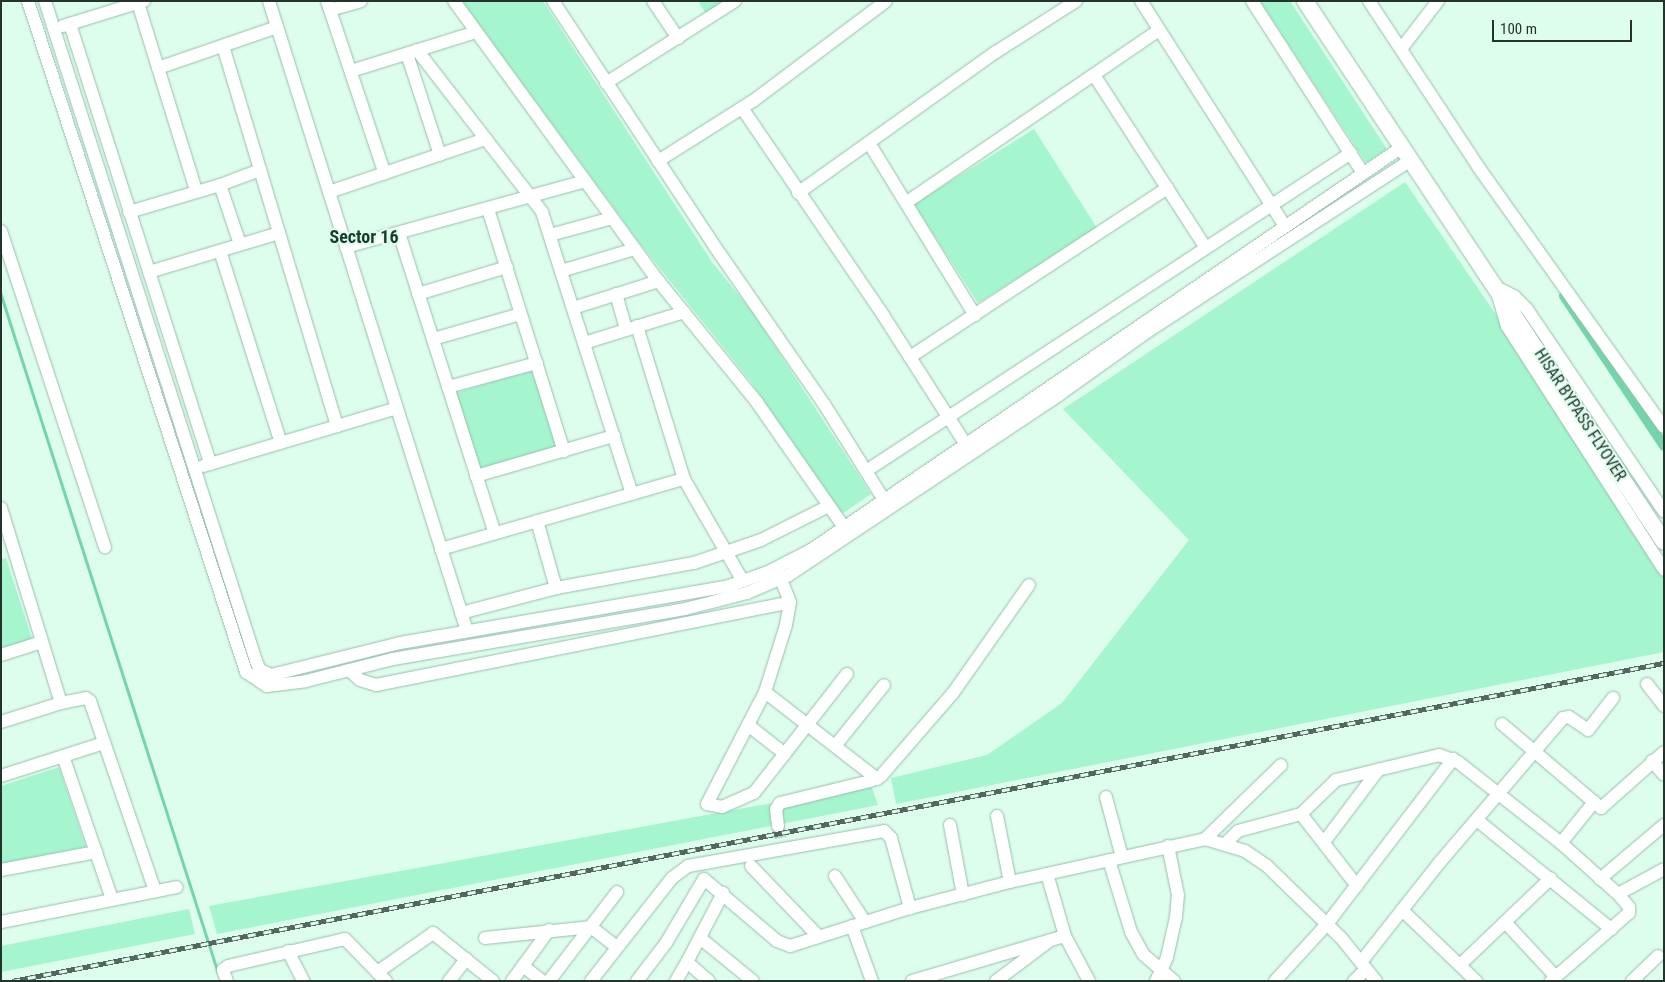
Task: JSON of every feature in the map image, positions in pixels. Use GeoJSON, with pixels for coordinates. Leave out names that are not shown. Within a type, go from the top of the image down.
{"type":"FeatureCollection","features":[{"type":"Feature","properties":{"kind":"main road","name":"HISAR BYPASS FLYOVER"},"geometry":{"type":"LineString","coordinates":[[1305,1],[1664,542]]}},
{"type":"Feature","properties":{"kind":"street"},"geometry":{"type":"LineString","coordinates":[[28,1],[246,672],[277,686],[393,659],[652,615],[747,593],[1059,395],[1147,332],[1406,154]]}},
{"type":"Feature","properties":{"kind":"street"},"geometry":{"type":"LineString","coordinates":[[45,1],[263,679]]}},
{"type":"Feature","properties":{"kind":"street"},"geometry":{"type":"LineString","coordinates":[[269,1],[467,631]]}},
{"type":"Feature","properties":{"kind":"street"},"geometry":{"type":"LineString","coordinates":[[361,1],[329,6],[385,174]]}},
{"type":"Feature","properties":{"kind":"street"},"geometry":{"type":"LineString","coordinates":[[454,1],[659,281],[756,401],[846,531]]}},
{"type":"Feature","properties":{"kind":"street"},"geometry":{"type":"LineString","coordinates":[[553,1],[866,471],[886,504]]}},
{"type":"Feature","properties":{"kind":"street"},"geometry":{"type":"LineString","coordinates":[[653,1],[678,38]]}},
{"type":"Feature","properties":{"kind":"street"},"geometry":{"type":"LineString","coordinates":[[606,83],[735,1]]}},
{"type":"Feature","properties":{"kind":"street"},"geometry":{"type":"LineString","coordinates":[[798,193],[996,52],[1076,1]]}},
{"type":"Feature","properties":{"kind":"street"},"geometry":{"type":"LineString","coordinates":[[1141,1],[1285,226]]}},
{"type":"Feature","properties":{"kind":"street"},"geometry":{"type":"LineString","coordinates":[[1252,1],[1363,173]]}},
{"type":"Feature","properties":{"kind":"street"},"geometry":{"type":"LineString","coordinates":[[1369,1],[1479,168],[1664,427]]}},
{"type":"Feature","properties":{"kind":"street"},"geometry":{"type":"LineString","coordinates":[[1401,49],[1438,1]]}},
{"type":"Feature","properties":{"kind":"street"},"geometry":{"type":"LineString","coordinates":[[39,34],[141,2],[158,68],[196,190]]}},
{"type":"Feature","properties":{"kind":"street"},"geometry":{"type":"LineString","coordinates":[[658,161],[742,108],[886,2]]}},
{"type":"Feature","properties":{"kind":"street"},"geometry":{"type":"LineString","coordinates":[[70,24],[210,464]]}},
{"type":"Feature","properties":{"kind":"street"},"geometry":{"type":"LineString","coordinates":[[158,68],[277,27]]}},
{"type":"Feature","properties":{"kind":"street"},"geometry":{"type":"LineString","coordinates":[[907,202],[1159,30]]}},
{"type":"Feature","properties":{"kind":"street"},"geometry":{"type":"LineString","coordinates":[[351,71],[476,32]]}},
{"type":"Feature","properties":{"kind":"street"},"geometry":{"type":"LineString","coordinates":[[223,46],[337,426]]}},
{"type":"Feature","properties":{"kind":"street"},"geometry":{"type":"LineString","coordinates":[[412,52],[486,139],[542,212],[632,494]]}},
{"type":"Feature","properties":{"kind":"street"},"geometry":{"type":"LineString","coordinates":[[412,52],[440,155]]}},
{"type":"Feature","properties":{"kind":"street"},"geometry":{"type":"LineString","coordinates":[[1094,74],[1206,248]]}},
{"type":"Feature","properties":{"kind":"street"},"geometry":{"type":"LineString","coordinates":[[742,108],[910,357],[965,443]]}},
{"type":"Feature","properties":{"kind":"street"},"geometry":{"type":"LineString","coordinates":[[329,192],[486,139]]}},
{"type":"Feature","properties":{"kind":"street"},"geometry":{"type":"LineString","coordinates":[[869,143],[975,315]]}},
{"type":"Feature","properties":{"kind":"street"},"geometry":{"type":"LineString","coordinates":[[866,471],[1351,153]]}},
{"type":"Feature","properties":{"kind":"street"},"geometry":{"type":"LineString","coordinates":[[886,504],[965,443],[1363,173],[1406,154]]}},
{"type":"Feature","properties":{"kind":"street"},"geometry":{"type":"LineString","coordinates":[[129,212],[196,190],[220,185],[260,170]]}},
{"type":"Feature","properties":{"kind":"street"},"geometry":{"type":"LineString","coordinates":[[346,247],[585,181]]}},
{"type":"Feature","properties":{"kind":"street"},"geometry":{"type":"LineString","coordinates":[[220,185],[240,244]]}},
{"type":"Feature","properties":{"kind":"street"},"geometry":{"type":"LineString","coordinates":[[910,357],[1167,188]]}},
{"type":"Feature","properties":{"kind":"street"},"geometry":{"type":"LineString","coordinates":[[488,209],[564,451]]}},
{"type":"Feature","properties":{"kind":"street"},"geometry":{"type":"LineString","coordinates":[[550,235],[612,218]]}},
{"type":"Feature","properties":{"kind":"street"},"geometry":{"type":"LineString","coordinates":[[1,231],[105,547]]}},
{"type":"Feature","properties":{"kind":"street"},"geometry":{"type":"LineString","coordinates":[[149,272],[279,233]]}},
{"type":"Feature","properties":{"kind":"street"},"geometry":{"type":"LineString","coordinates":[[398,233],[495,533]]}},
{"type":"Feature","properties":{"kind":"street"},"geometry":{"type":"LineString","coordinates":[[562,271],[635,249]]}},
{"type":"Feature","properties":{"kind":"street"},"geometry":{"type":"LineString","coordinates":[[220,251],[281,443]]}},
{"type":"Feature","properties":{"kind":"street"},"geometry":{"type":"LineString","coordinates":[[418,294],[507,267]]}},
{"type":"Feature","properties":{"kind":"street"},"geometry":{"type":"LineString","coordinates":[[573,308],[659,281]]}},
{"type":"Feature","properties":{"kind":"street"},"geometry":{"type":"LineString","coordinates":[[1496,287],[1514,296],[1527,309],[1664,512]]}},
{"type":"Feature","properties":{"kind":"street"},"geometry":{"type":"LineString","coordinates":[[1496,287],[1507,326],[1664,570]]}},
{"type":"Feature","properties":{"kind":"street"},"geometry":{"type":"LineString","coordinates":[[616,294],[631,328],[684,479],[707,523],[728,551],[743,581]]}},
{"type":"Feature","properties":{"kind":"street"},"geometry":{"type":"LineString","coordinates":[[584,343],[684,312]]}},
{"type":"Feature","properties":{"kind":"street"},"geometry":{"type":"LineString","coordinates":[[433,339],[521,314]]}},
{"type":"Feature","properties":{"kind":"street"},"geometry":{"type":"LineString","coordinates":[[448,387],[537,363]]}},
{"type":"Feature","properties":{"kind":"street"},"geometry":{"type":"LineString","coordinates":[[195,468],[397,408]]}},
{"type":"Feature","properties":{"kind":"street"},"geometry":{"type":"LineString","coordinates":[[476,476],[614,436]]}},
{"type":"Feature","properties":{"kind":"street"},"geometry":{"type":"LineString","coordinates":[[441,549],[684,479]]}},
{"type":"Feature","properties":{"kind":"street"},"geometry":{"type":"LineString","coordinates":[[461,613],[556,588],[694,563],[761,540],[829,506]]}},
{"type":"Feature","properties":{"kind":"street"},"geometry":{"type":"LineString","coordinates":[[1,508],[7,549],[42,642],[61,703]]}},
{"type":"Feature","properties":{"kind":"street"},"geometry":{"type":"LineString","coordinates":[[537,521],[556,588]]}},
{"type":"Feature","properties":{"kind":"street"},"geometry":{"type":"LineString","coordinates":[[263,679],[271,675],[400,643],[778,573]]}},
{"type":"Feature","properties":{"kind":"street"},"geometry":{"type":"LineString","coordinates":[[778,573],[790,602],[765,692],[707,804],[722,807],[747,798],[760,788],[847,674]]}},
{"type":"Feature","properties":{"kind":"street"},"geometry":{"type":"LineString","coordinates":[[778,826],[776,809],[780,802],[877,779],[944,705],[1029,584]]}},
{"type":"Feature","properties":{"kind":"street"},"geometry":{"type":"LineString","coordinates":[[349,670],[360,680],[376,686],[534,656],[658,628],[790,602]]}},
{"type":"Feature","properties":{"kind":"street"},"geometry":{"type":"LineString","coordinates":[[652,615],[658,628]]}},
{"type":"Feature","properties":{"kind":"street"},"geometry":{"type":"LineString","coordinates":[[1,655],[42,642]]}},
{"type":"Feature","properties":{"kind":"street"},"geometry":{"type":"LineString","coordinates":[[1646,684],[1664,706]]}},
{"type":"Feature","properties":{"kind":"street"},"geometry":{"type":"LineString","coordinates":[[835,746],[884,685]]}},
{"type":"Feature","properties":{"kind":"street"},"geometry":{"type":"LineString","coordinates":[[765,692],[877,779]]}},
{"type":"Feature","properties":{"kind":"street"},"geometry":{"type":"LineString","coordinates":[[1,722],[61,703],[86,698],[104,743],[155,891]]}},
{"type":"Feature","properties":{"kind":"street"},"geometry":{"type":"LineString","coordinates":[[1354,981],[1402,910],[1534,750],[1566,717],[1588,730],[1612,698]]}},
{"type":"Feature","properties":{"kind":"street"},"geometry":{"type":"LineString","coordinates":[[1502,724],[1594,802],[1604,807],[1664,752]]}},
{"type":"Feature","properties":{"kind":"street"},"geometry":{"type":"LineString","coordinates":[[748,725],[785,754]]}},
{"type":"Feature","properties":{"kind":"street"},"geometry":{"type":"LineString","coordinates":[[1,776],[104,743]]}},
{"type":"Feature","properties":{"kind":"street"},"geometry":{"type":"LineString","coordinates":[[1226,843],[1238,832],[1301,814],[1336,780],[1439,755],[1453,759],[1561,843],[1618,894],[1629,907],[1629,912],[1553,979],[1505,922]]}},
{"type":"Feature","properties":{"kind":"street"},"geometry":{"type":"LineString","coordinates":[[63,756],[112,900]]}},
{"type":"Feature","properties":{"kind":"street"},"geometry":{"type":"LineString","coordinates":[[1275,981],[1327,924],[1453,759]]}},
{"type":"Feature","properties":{"kind":"street"},"geometry":{"type":"LineString","coordinates":[[1652,761],[1664,775]]}},
{"type":"Feature","properties":{"kind":"street"},"geometry":{"type":"LineString","coordinates":[[1205,839],[1281,765]]}},
{"type":"Feature","properties":{"kind":"street"},"geometry":{"type":"LineString","coordinates":[[1324,842],[1378,769]]}},
{"type":"Feature","properties":{"kind":"street"},"geometry":{"type":"LineString","coordinates":[[1106,797],[1122,857]]}},
{"type":"Feature","properties":{"kind":"street"},"geometry":{"type":"LineString","coordinates":[[1561,843],[1594,802]]}},
{"type":"Feature","properties":{"kind":"street"},"geometry":{"type":"LineString","coordinates":[[1301,814],[1356,886]]}},
{"type":"Feature","properties":{"kind":"street"},"geometry":{"type":"LineString","coordinates":[[997,816],[1010,882]]}},
{"type":"Feature","properties":{"kind":"street"},"geometry":{"type":"LineString","coordinates":[[1477,820],[1551,878],[1611,929]]}},
{"type":"Feature","properties":{"kind":"street"},"geometry":{"type":"LineString","coordinates":[[950,825],[963,895]]}},
{"type":"Feature","properties":{"kind":"street"},"geometry":{"type":"LineString","coordinates":[[1600,878],[1664,825]]}},
{"type":"Feature","properties":{"kind":"street"},"geometry":{"type":"LineString","coordinates":[[591,981],[678,871],[688,866],[782,845],[878,831],[888,833],[910,908]]}},
{"type":"Feature","properties":{"kind":"street"},"geometry":{"type":"LineString","coordinates":[[637,981],[666,943],[701,880],[708,881],[784,945],[796,945],[910,908],[1010,882],[1205,839],[1226,843],[1245,851],[1266,865],[1327,924],[1376,981]]}},
{"type":"Feature","properties":{"kind":"street"},"geometry":{"type":"LineString","coordinates":[[1158,976],[1171,940],[1178,895],[1168,846]]}},
{"type":"Feature","properties":{"kind":"street"},"geometry":{"type":"LineString","coordinates":[[1,870],[96,852]]}},
{"type":"Feature","properties":{"kind":"street"},"geometry":{"type":"LineString","coordinates":[[1108,860],[1131,932],[1158,976],[1174,981]]}},
{"type":"Feature","properties":{"kind":"street"},"geometry":{"type":"LineString","coordinates":[[751,866],[820,937]]}},
{"type":"Feature","properties":{"kind":"street"},"geometry":{"type":"LineString","coordinates":[[1618,894],[1664,869]]}},
{"type":"Feature","properties":{"kind":"street"},"geometry":{"type":"LineString","coordinates":[[1047,874],[1065,936],[1089,981]]}},
{"type":"Feature","properties":{"kind":"street"},"geometry":{"type":"LineString","coordinates":[[835,876],[866,922]]}},
{"type":"Feature","properties":{"kind":"street"},"geometry":{"type":"LineString","coordinates":[[1461,964],[1551,878]]}},
{"type":"Feature","properties":{"kind":"street"},"geometry":{"type":"LineString","coordinates":[[1,922],[176,887]]}},
{"type":"Feature","properties":{"kind":"street"},"geometry":{"type":"LineString","coordinates":[[549,981],[617,892]]}},
{"type":"Feature","properties":{"kind":"street"},"geometry":{"type":"LineString","coordinates":[[676,981],[723,893]]}},
{"type":"Feature","properties":{"kind":"street"},"geometry":{"type":"LineString","coordinates":[[1402,910],[1461,964],[1476,981]]}},
{"type":"Feature","properties":{"kind":"street"},"geometry":{"type":"LineString","coordinates":[[852,926],[872,981]]}},
{"type":"Feature","properties":{"kind":"street"},"geometry":{"type":"LineString","coordinates":[[484,938],[591,927],[617,947]]}},
{"type":"Feature","properties":{"kind":"street"},"geometry":{"type":"LineString","coordinates":[[512,981],[549,930]]}},
{"type":"Feature","properties":{"kind":"street"},"geometry":{"type":"LineString","coordinates":[[227,981],[225,967],[288,951],[348,939],[382,976],[434,933],[493,981]]}},
{"type":"Feature","properties":{"kind":"street"},"geometry":{"type":"LineString","coordinates":[[912,981],[1065,936]]}},
{"type":"Feature","properties":{"kind":"street"},"geometry":{"type":"LineString","coordinates":[[700,938],[753,981]]}},
{"type":"Feature","properties":{"kind":"street"},"geometry":{"type":"LineString","coordinates":[[996,981],[1050,940]]}},
{"type":"Feature","properties":{"kind":"street"},"geometry":{"type":"LineString","coordinates":[[288,951],[303,981]]}},
{"type":"Feature","properties":{"kind":"street"},"geometry":{"type":"LineString","coordinates":[[1632,981],[1658,956]]}},
{"type":"Feature","properties":{"kind":"street"},"geometry":{"type":"LineString","coordinates":[[449,981],[466,959]]}},
{"type":"Feature","properties":{"kind":"street"},"geometry":{"type":"LineString","coordinates":[[687,962],[709,981]]}},
{"type":"Feature","properties":{"kind":"street"},"geometry":{"type":"LineString","coordinates":[[523,966],[542,981]]}},
{"type":"Feature","properties":{"kind":"green space"},"geometry":{"type":"Polygon","coordinates":[[[462,1],[543,1],[712,262],[754,314],[871,494],[842,514],[751,382],[641,245],[462,1]]]}},
{"type":"Feature","properties":{"kind":"green space"},"geometry":{"type":"Polygon","coordinates":[[[698,1],[725,1],[706,14],[698,1]]]}},
{"type":"Feature","properties":{"kind":"green space"},"geometry":{"type":"Polygon","coordinates":[[[1260,1],[1290,1],[1387,149],[1366,163],[1260,1]]]}},
{"type":"Feature","properties":{"kind":"green space"},"geometry":{"type":"Polygon","coordinates":[[[1034,129],[1097,228],[978,303],[914,204],[1034,129]]]}},
{"type":"Feature","properties":{"kind":"green space"},"geometry":{"type":"Polygon","coordinates":[[[1405,182],[1664,559],[1664,652],[896,804],[891,778],[987,755],[1062,703],[1189,540],[1063,409],[1405,182]]]}},
{"type":"Feature","properties":{"kind":"green space"},"geometry":{"type":"Polygon","coordinates":[[[532,369],[557,447],[480,471],[456,393],[532,369]]]}},
{"type":"Feature","properties":{"kind":"green space"},"geometry":{"type":"Polygon","coordinates":[[[6,558],[32,639],[1,648],[1,559],[6,558]]]}},
{"type":"Feature","properties":{"kind":"green space"},"geometry":{"type":"Polygon","coordinates":[[[59,767],[86,847],[1,864],[1,786],[59,767]]]}},
{"type":"Feature","properties":{"kind":"green space"},"geometry":{"type":"Polygon","coordinates":[[[871,785],[878,805],[217,934],[209,906],[871,785]]]}},
{"type":"Feature","properties":{"kind":"green space"},"geometry":{"type":"Polygon","coordinates":[[[189,909],[195,934],[1,972],[1,946],[189,909]]]}},
{"type":"Feature","properties":{"kind":"waterway"},"geometry":{"type":"LineString","coordinates":[[1,294],[218,972]]}},
{"type":"Feature","properties":{"kind":"waterway"},"geometry":{"type":"LineString","coordinates":[[1564,296],[1664,446]]}},
{"type":"Feature","properties":{"kind":"tunnel"},"geometry":{"type":"LineString","coordinates":[[778,826],[781,841]]}},
{"type":"Feature","properties":{"kind":"railway"},"geometry":{"type":"LineString","coordinates":[[12,981],[1664,663]]}},
{"type":"Feature","properties":{"kind":"district","name":"Sector 16"},"geometry":{"type":"Point","coordinates":[364,237]}}]}
